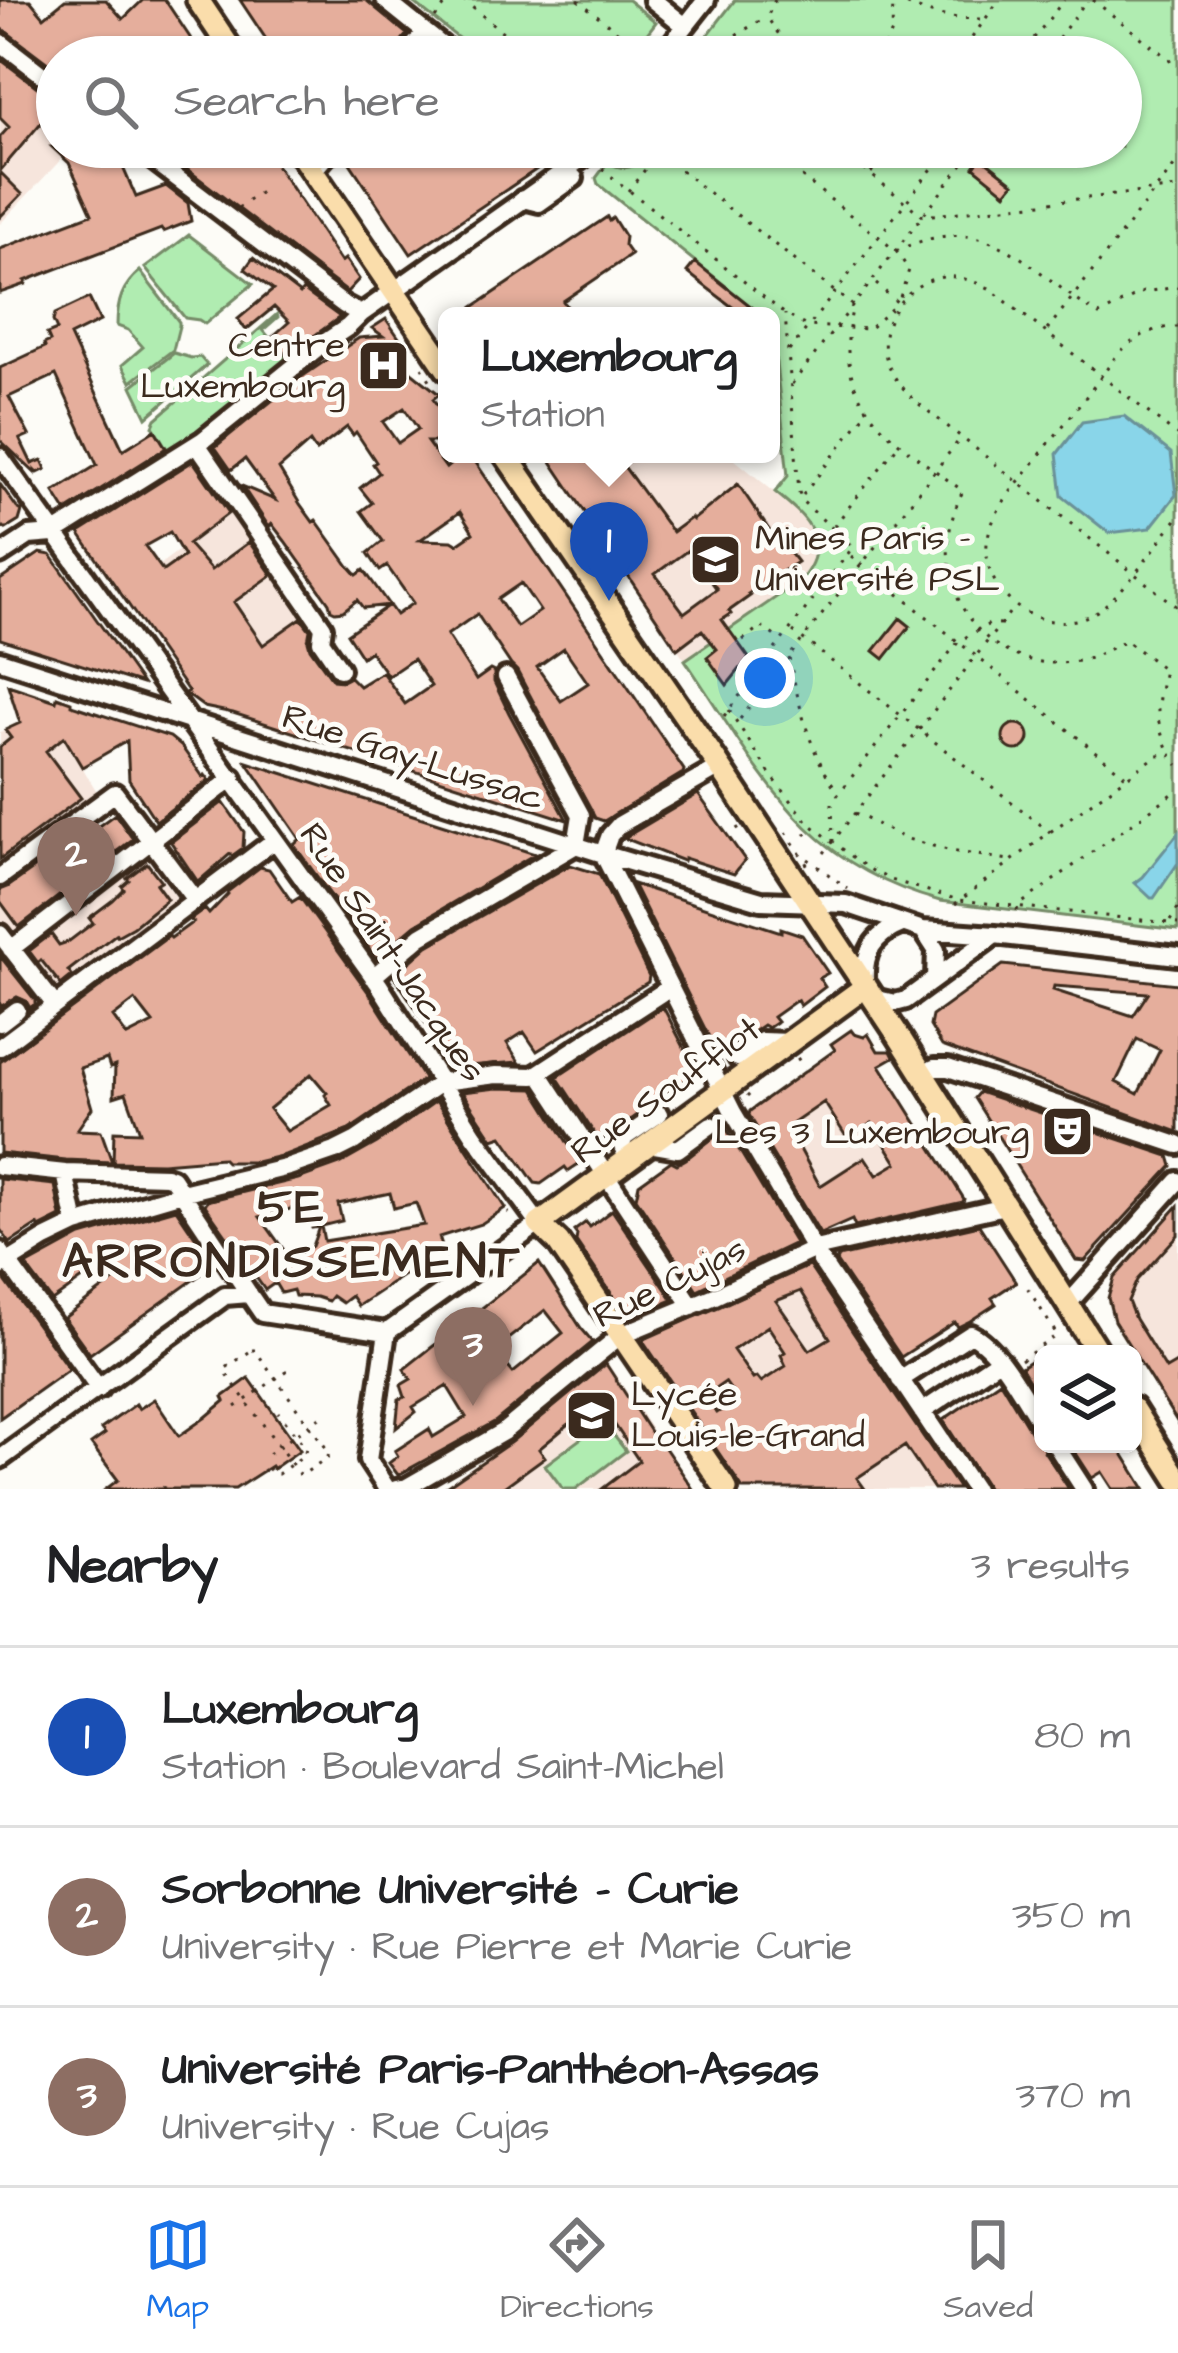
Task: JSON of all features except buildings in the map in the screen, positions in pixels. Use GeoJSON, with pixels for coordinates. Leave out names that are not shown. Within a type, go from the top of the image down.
{"type":"FeatureCollection","features":[{"type":"Feature","properties":{"kind":"main road"},"geometry":{"type":"LineString","coordinates":[[198,0],[222,36]]}},
{"type":"Feature","properties":{"kind":"main road"},"geometry":{"type":"LineString","coordinates":[[309,168],[394,291],[438,372]]}},
{"type":"Feature","properties":{"kind":"main road"},"geometry":{"type":"LineString","coordinates":[[511,463],[809,904],[878,996],[922,1075],[1093,1345]]}},
{"type":"Feature","properties":{"kind":"main road","name":"Rue Soufflot"},"geometry":{"type":"LineString","coordinates":[[538,1224],[721,1091],[797,1052],[878,996]]}},
{"type":"Feature","properties":{"kind":"main road","name":"Rue Saint-Jacques"},"geometry":{"type":"LineString","coordinates":[[538,1224],[558,1241],[727,1489]]}},
{"type":"Feature","properties":{"kind":"main road"},"geometry":{"type":"LineString","coordinates":[[1142,1422],[1178,1480]]}},
{"type":"Feature","properties":{"kind":"street"},"geometry":{"type":"LineString","coordinates":[[385,0],[438,36]]}},
{"type":"Feature","properties":{"kind":"street"},"geometry":{"type":"LineString","coordinates":[[653,0],[686,26]]}},
{"type":"Feature","properties":{"kind":"street"},"geometry":{"type":"LineString","coordinates":[[678,36],[712,5]]}},
{"type":"Feature","properties":{"kind":"street"},"geometry":{"type":"LineString","coordinates":[[421,36],[429,26]]}},
{"type":"Feature","properties":{"kind":"street"},"geometry":{"type":"LineString","coordinates":[[0,43],[36,70]]}},
{"type":"Feature","properties":{"kind":"street"},"geometry":{"type":"LineString","coordinates":[[163,168],[361,314]]}},
{"type":"Feature","properties":{"kind":"street"},"geometry":{"type":"LineString","coordinates":[[312,172],[316,168]]}},
{"type":"Feature","properties":{"kind":"street"},"geometry":{"type":"LineString","coordinates":[[0,555],[29,536],[53,533],[197,444],[361,314],[560,168]]}},
{"type":"Feature","properties":{"kind":"street"},"geometry":{"type":"LineString","coordinates":[[523,199],[539,203],[574,178]]}},
{"type":"Feature","properties":{"kind":"street"},"geometry":{"type":"LineString","coordinates":[[197,444],[323,627],[321,641],[340,669]]}},
{"type":"Feature","properties":{"kind":"street","name":"Rue Saint-Jacques"},"geometry":{"type":"LineString","coordinates":[[0,457],[373,977],[538,1224]]}},
{"type":"Feature","properties":{"kind":"street","name":"Rue Gay-Lussac"},"geometry":{"type":"LineString","coordinates":[[0,660],[761,902],[846,904],[902,925]]}},
{"type":"Feature","properties":{"kind":"street"},"geometry":{"type":"LineString","coordinates":[[0,671],[37,683],[64,681]]}},
{"type":"Feature","properties":{"kind":"street"},"geometry":{"type":"LineString","coordinates":[[373,977],[421,936],[576,845],[580,815],[506,676]]}},
{"type":"Feature","properties":{"kind":"street"},"geometry":{"type":"LineString","coordinates":[[720,767],[619,825],[603,854],[721,1091],[814,1249],[974,1489]]}},
{"type":"Feature","properties":{"kind":"street"},"geometry":{"type":"LineString","coordinates":[[55,1005],[6,942],[233,778]]}},
{"type":"Feature","properties":{"kind":"street"},"geometry":{"type":"LineString","coordinates":[[0,877],[115,793],[195,900]]}},
{"type":"Feature","properties":{"kind":"street"},"geometry":{"type":"LineString","coordinates":[[0,1047],[275,840]]}},
{"type":"Feature","properties":{"kind":"street"},"geometry":{"type":"LineString","coordinates":[[995,935],[906,1000],[878,996],[864,965],[872,944],[887,930],[902,925],[923,930],[995,935],[1178,956]]}},
{"type":"Feature","properties":{"kind":"street"},"geometry":{"type":"LineString","coordinates":[[923,930],[936,950],[935,979]]}},
{"type":"Feature","properties":{"kind":"street"},"geometry":{"type":"LineString","coordinates":[[99,1389],[3,1260],[76,1224],[335,1151],[442,1082],[496,1075],[528,1078],[669,988]]}},
{"type":"Feature","properties":{"kind":"street"},"geometry":{"type":"LineString","coordinates":[[0,1023],[17,1010]]}},
{"type":"Feature","properties":{"kind":"street"},"geometry":{"type":"LineString","coordinates":[[738,1058],[762,1041],[797,1052]]}},
{"type":"Feature","properties":{"kind":"street"},"geometry":{"type":"LineString","coordinates":[[922,1075],[934,1068],[948,1068],[1178,1145]]}},
{"type":"Feature","properties":{"kind":"street"},"geometry":{"type":"LineString","coordinates":[[539,1073],[692,1306]]}},
{"type":"Feature","properties":{"kind":"street"},"geometry":{"type":"LineString","coordinates":[[627,1159],[624,1138],[659,1114]]}},
{"type":"Feature","properties":{"kind":"street"},"geometry":{"type":"LineString","coordinates":[[649,1144],[678,1148],[711,1125]]}},
{"type":"Feature","properties":{"kind":"street"},"geometry":{"type":"LineString","coordinates":[[0,1166],[172,1178],[262,1313],[394,1327],[368,1460],[387,1489]]}},
{"type":"Feature","properties":{"kind":"street"},"geometry":{"type":"LineString","coordinates":[[65,1173],[76,1224]]}},
{"type":"Feature","properties":{"kind":"street"},"geometry":{"type":"LineString","coordinates":[[1067,1305],[1178,1181]]}},
{"type":"Feature","properties":{"kind":"street","name":"Rue Cujas"},"geometry":{"type":"LineString","coordinates":[[396,1489],[503,1432],[622,1335],[814,1249],[1005,1206]]}},
{"type":"Feature","properties":{"kind":"street","name":"Rue Soufflot"},"geometry":{"type":"LineString","coordinates":[[394,1327],[538,1224]]}},
{"type":"Feature","properties":{"kind":"street"},"geometry":{"type":"LineString","coordinates":[[0,1459],[224,1297],[249,1294]]}},
{"type":"Feature","properties":{"kind":"street"},"geometry":{"type":"LineString","coordinates":[[896,1374],[971,1334],[1006,1368],[1034,1413]]}},
{"type":"Feature","properties":{"kind":"street"},"geometry":{"type":"LineString","coordinates":[[927,1418],[1006,1368]]}},
{"type":"Feature","properties":{"kind":"street"},"geometry":{"type":"LineString","coordinates":[[1060,1453],[1084,1489]]}},
{"type":"Feature","properties":{"kind":"path"},"geometry":{"type":"LineString","coordinates":[[429,26],[449,0]]}},
{"type":"Feature","properties":{"kind":"path"},"geometry":{"type":"LineString","coordinates":[[463,0],[508,36]]}},
{"type":"Feature","properties":{"kind":"path"},"geometry":{"type":"LineString","coordinates":[[578,0],[623,36]]}},
{"type":"Feature","properties":{"kind":"path"},"geometry":{"type":"LineString","coordinates":[[735,36],[767,17],[775,0]]}},
{"type":"Feature","properties":{"kind":"path"},"geometry":{"type":"LineString","coordinates":[[891,36],[895,0],[929,15],[986,20]]}},
{"type":"Feature","properties":{"kind":"path"},"geometry":{"type":"LineString","coordinates":[[974,36],[999,0]]}},
{"type":"Feature","properties":{"kind":"path"},"geometry":{"type":"LineString","coordinates":[[1036,36],[1064,0]]}},
{"type":"Feature","properties":{"kind":"path"},"geometry":{"type":"LineString","coordinates":[[1061,36],[1090,0],[1138,36]]}},
{"type":"Feature","properties":{"kind":"path"},"geometry":{"type":"LineString","coordinates":[[767,17],[780,36]]}},
{"type":"Feature","properties":{"kind":"path"},"geometry":{"type":"LineString","coordinates":[[1142,39],[1178,66]]}},
{"type":"Feature","properties":{"kind":"path"},"geometry":{"type":"LineString","coordinates":[[1046,331],[1178,161]]}},
{"type":"Feature","properties":{"kind":"path"},"geometry":{"type":"LineString","coordinates":[[628,191],[646,168]]}},
{"type":"Feature","properties":{"kind":"path"},"geometry":{"type":"LineString","coordinates":[[677,168],[854,306]]}},
{"type":"Feature","properties":{"kind":"path"},"geometry":{"type":"LineString","coordinates":[[791,168],[896,251],[909,270],[885,339],[886,361],[914,400],[1178,608]]}},
{"type":"Feature","properties":{"kind":"path"},"geometry":{"type":"LineString","coordinates":[[862,168],[923,216],[1178,188]]}},
{"type":"Feature","properties":{"kind":"path"},"geometry":{"type":"LineString","coordinates":[[870,174],[874,168]]}},
{"type":"Feature","properties":{"kind":"path"},"geometry":{"type":"LineString","coordinates":[[788,352],[933,168]]}},
{"type":"Feature","properties":{"kind":"path"},"geometry":{"type":"LineString","coordinates":[[790,385],[960,168]]}},
{"type":"Feature","properties":{"kind":"path"},"geometry":{"type":"LineString","coordinates":[[602,169],[775,307]]}},
{"type":"Feature","properties":{"kind":"path"},"geometry":{"type":"LineString","coordinates":[[226,216],[265,189]]}},
{"type":"Feature","properties":{"kind":"path"},"geometry":{"type":"LineString","coordinates":[[896,251],[925,238],[976,237],[1023,257],[1095,314],[1143,292],[1178,287]]}},
{"type":"Feature","properties":{"kind":"path"},"geometry":{"type":"LineString","coordinates":[[780,310],[808,326],[869,329],[922,283],[945,276],[968,279],[989,288],[1178,436]]}},
{"type":"Feature","properties":{"kind":"path"},"geometry":{"type":"LineString","coordinates":[[873,281],[898,303]]}},
{"type":"Feature","properties":{"kind":"path"},"geometry":{"type":"LineString","coordinates":[[854,306],[848,328],[849,365],[860,398],[875,422],[963,490],[948,530],[946,558],[959,604],[989,639],[1016,654],[1060,662],[1084,659],[1125,640],[1164,669],[1158,728],[1178,765]]}},
{"type":"Feature","properties":{"kind":"path"},"geometry":{"type":"LineString","coordinates":[[724,716],[853,547],[801,497],[785,314]]}},
{"type":"Feature","properties":{"kind":"path"},"geometry":{"type":"LineString","coordinates":[[1178,327],[1149,331],[1116,356],[1018,482],[989,533],[991,574],[1014,607],[1048,621],[1072,621],[1110,601],[1178,517]]}},
{"type":"Feature","properties":{"kind":"path"},"geometry":{"type":"LineString","coordinates":[[422,368],[438,374]]}},
{"type":"Feature","properties":{"kind":"path"},"geometry":{"type":"LineString","coordinates":[[801,497],[868,411]]}},
{"type":"Feature","properties":{"kind":"path"},"geometry":{"type":"LineString","coordinates":[[738,722],[962,438]]}},
{"type":"Feature","properties":{"kind":"path"},"geometry":{"type":"LineString","coordinates":[[833,527],[901,442]]}},
{"type":"Feature","properties":{"kind":"path"},"geometry":{"type":"LineString","coordinates":[[849,555],[1127,777]]}},
{"type":"Feature","properties":{"kind":"path"},"geometry":{"type":"LineString","coordinates":[[824,854],[1014,607]]}},
{"type":"Feature","properties":{"kind":"path"},"geometry":{"type":"LineString","coordinates":[[833,842],[832,802],[958,640],[991,623],[1001,624]]}},
{"type":"Feature","properties":{"kind":"path"},"geometry":{"type":"LineString","coordinates":[[742,640],[761,626],[782,642]]}},
{"type":"Feature","properties":{"kind":"path"},"geometry":{"type":"LineString","coordinates":[[792,630],[1050,832]]}},
{"type":"Feature","properties":{"kind":"path"},"geometry":{"type":"LineString","coordinates":[[788,658],[808,736],[821,769],[839,794]]}},
{"type":"Feature","properties":{"kind":"path"},"geometry":{"type":"LineString","coordinates":[[729,710],[787,799],[810,824],[890,880],[957,902],[1178,924]]}},
{"type":"Feature","properties":{"kind":"path"},"geometry":{"type":"LineString","coordinates":[[957,902],[1127,777],[1159,755],[1170,754]]}},
{"type":"Feature","properties":{"kind":"path"},"geometry":{"type":"LineString","coordinates":[[1018,908],[1178,790]]}},
{"type":"Feature","properties":{"kind":"path"},"geometry":{"type":"LineString","coordinates":[[855,813],[904,838],[1011,861]]}},
{"type":"Feature","properties":{"kind":"path"},"geometry":{"type":"LineString","coordinates":[[737,827],[743,836]]}},
{"type":"Feature","properties":{"kind":"path"},"geometry":{"type":"LineString","coordinates":[[805,833],[813,841]]}},
{"type":"Feature","properties":{"kind":"path"},"geometry":{"type":"LineString","coordinates":[[802,856],[851,891],[862,910]]}},
{"type":"Feature","properties":{"kind":"path"},"geometry":{"type":"LineString","coordinates":[[1169,923],[1178,908]]}},
{"type":"Feature","properties":{"kind":"path"},"geometry":{"type":"LineString","coordinates":[[1006,1368],[1057,1335],[1027,1287]]}},
{"type":"Feature","properties":{"kind":"path"},"geometry":{"type":"LineString","coordinates":[[256,1350],[276,1378],[328,1452],[328,1457],[302,1475],[225,1372],[256,1350]]}},
{"type":"Feature","properties":{"kind":"path"},"geometry":{"type":"LineString","coordinates":[[236,1407],[288,1370]]}},
{"type":"Feature","properties":{"kind":"path"},"geometry":{"type":"LineString","coordinates":[[268,1468],[278,1474],[304,1455],[306,1448],[278,1412]]}},
{"type":"Feature","properties":{"kind":"path"},"geometry":{"type":"LineString","coordinates":[[269,1454],[321,1416]]}},
{"type":"Feature","properties":{"kind":"shaded area"},"geometry":{"type":"Polygon","coordinates":[[[36,92],[36,168],[53,168],[0,224],[0,118],[9,127],[36,92]]]}},
{"type":"Feature","properties":{"kind":"shaded area","name":"Mines Paris - Université PSL"},"geometry":{"type":"Polygon","coordinates":[[[554,463],[739,463],[806,518],[816,543],[813,563],[800,581],[685,660],[554,463]]]}},
{"type":"Feature","properties":{"kind":"shaded area"},"geometry":{"type":"Polygon","coordinates":[[[233,510],[316,627],[273,660],[243,618],[173,670],[158,650],[229,597],[211,570],[203,560],[132,612],[120,594],[233,510]]]}},
{"type":"Feature","properties":{"kind":"shaded area"},"geometry":{"type":"Polygon","coordinates":[[[20,723],[65,739],[102,800],[0,877],[0,732],[20,723]]]}},
{"type":"Feature","properties":{"kind":"shaded area"},"geometry":{"type":"Polygon","coordinates":[[[53,842],[92,894],[145,857],[177,898],[50,990],[26,962],[0,979],[0,882],[53,842]]]}},
{"type":"Feature","properties":{"kind":"shaded area"},"geometry":{"type":"Polygon","coordinates":[[[848,1085],[914,1190],[919,1215],[890,1221],[886,1201],[874,1182],[811,1220],[765,1144],[848,1085]]]}},
{"type":"Feature","properties":{"kind":"shaded area"},"geometry":{"type":"Polygon","coordinates":[[[1178,1206],[1178,1423],[1142,1365],[1142,1345],[1129,1345],[1112,1317],[1108,1298],[1114,1278],[1178,1206]]]}},
{"type":"Feature","properties":{"kind":"shaded area"},"geometry":{"type":"Polygon","coordinates":[[[808,1262],[959,1489],[739,1489],[642,1346],[646,1336],[808,1262]]]}},
{"type":"Feature","properties":{"kind":"shaded area","name":"Lycée Louis-le-Grand"},"geometry":{"type":"Polygon","coordinates":[[[602,1363],[608,1364],[655,1440],[693,1489],[440,1489],[513,1438],[602,1363]]]}},
{"type":"Feature","properties":{"kind":"green space"},"geometry":{"type":"Polygon","coordinates":[[[410,0],[628,0],[656,22],[645,36],[455,36],[410,0]]]}},
{"type":"Feature","properties":{"kind":"green space"},"geometry":{"type":"Polygon","coordinates":[[[735,0],[1178,0],[1178,930],[940,901],[892,884],[851,863],[817,837],[762,775],[685,660],[800,581],[815,554],[806,521],[775,492],[788,476],[780,401],[780,307],[752,307],[596,178],[604,168],[1142,168],[1142,36],[707,36],[735,0]]]}},
{"type":"Feature","properties":{"kind":"green space"},"geometry":{"type":"Polygon","coordinates":[[[189,235],[253,284],[205,324],[185,318],[145,268],[189,235]]]}},
{"type":"Feature","properties":{"kind":"green space"},"geometry":{"type":"Polygon","coordinates":[[[140,271],[179,326],[173,350],[131,382],[122,365],[143,347],[128,330],[117,326],[117,317],[125,289],[140,271]]]}},
{"type":"Feature","properties":{"kind":"green space"},"geometry":{"type":"Polygon","coordinates":[[[277,314],[263,330],[289,361],[169,452],[153,426],[156,419],[277,314]]]}},
{"type":"Feature","properties":{"kind":"green space"},"geometry":{"type":"Polygon","coordinates":[[[174,353],[200,357],[207,365],[147,417],[132,386],[174,353]]]}},
{"type":"Feature","properties":{"kind":"green space"},"geometry":{"type":"Polygon","coordinates":[[[603,1422],[626,1451],[576,1489],[563,1489],[545,1465],[603,1422]]]}},
{"type":"Feature","properties":{"kind":"water"},"geometry":{"type":"Polygon","coordinates":[[[1124,416],[1171,453],[1176,495],[1150,528],[1109,533],[1062,496],[1057,454],[1082,422],[1124,416]]]}},
{"type":"Feature","properties":{"kind":"water"},"geometry":{"type":"Polygon","coordinates":[[[1178,833],[1178,863],[1151,898],[1135,883],[1178,833]]]}},
{"type":"Feature","properties":{"kind":"place","name":"Centre Luxembourg"},"geometry":{"type":"Point","coordinates":[384,366]}},
{"type":"Feature","properties":{"kind":"place","name":"Mines Paris - Université PSL"},"geometry":{"type":"Point","coordinates":[716,559]}},
{"type":"Feature","properties":{"kind":"place","name":"Luxembourg"},"geometry":{"type":"Point","coordinates":[609,601]}},
{"type":"Feature","properties":{"kind":"place","name":"Sorbonne Université - Curie"},"geometry":{"type":"Point","coordinates":[76,916]}},
{"type":"Feature","properties":{"kind":"place","name":"Les 3 Luxembourg"},"geometry":{"type":"Point","coordinates":[1068,1132]}},
{"type":"Feature","properties":{"kind":"place","name":"Université Paris-Panthéon-Assas"},"geometry":{"type":"Point","coordinates":[473,1406]}},
{"type":"Feature","properties":{"kind":"place","name":"Lycée Louis-le-Grand"},"geometry":{"type":"Point","coordinates":[592,1415]}},
{"type":"Feature","properties":{"kind":"district","name":"5E ARRONDISSEMENT"},"geometry":{"type":"Point","coordinates":[292,1236]}}]}
